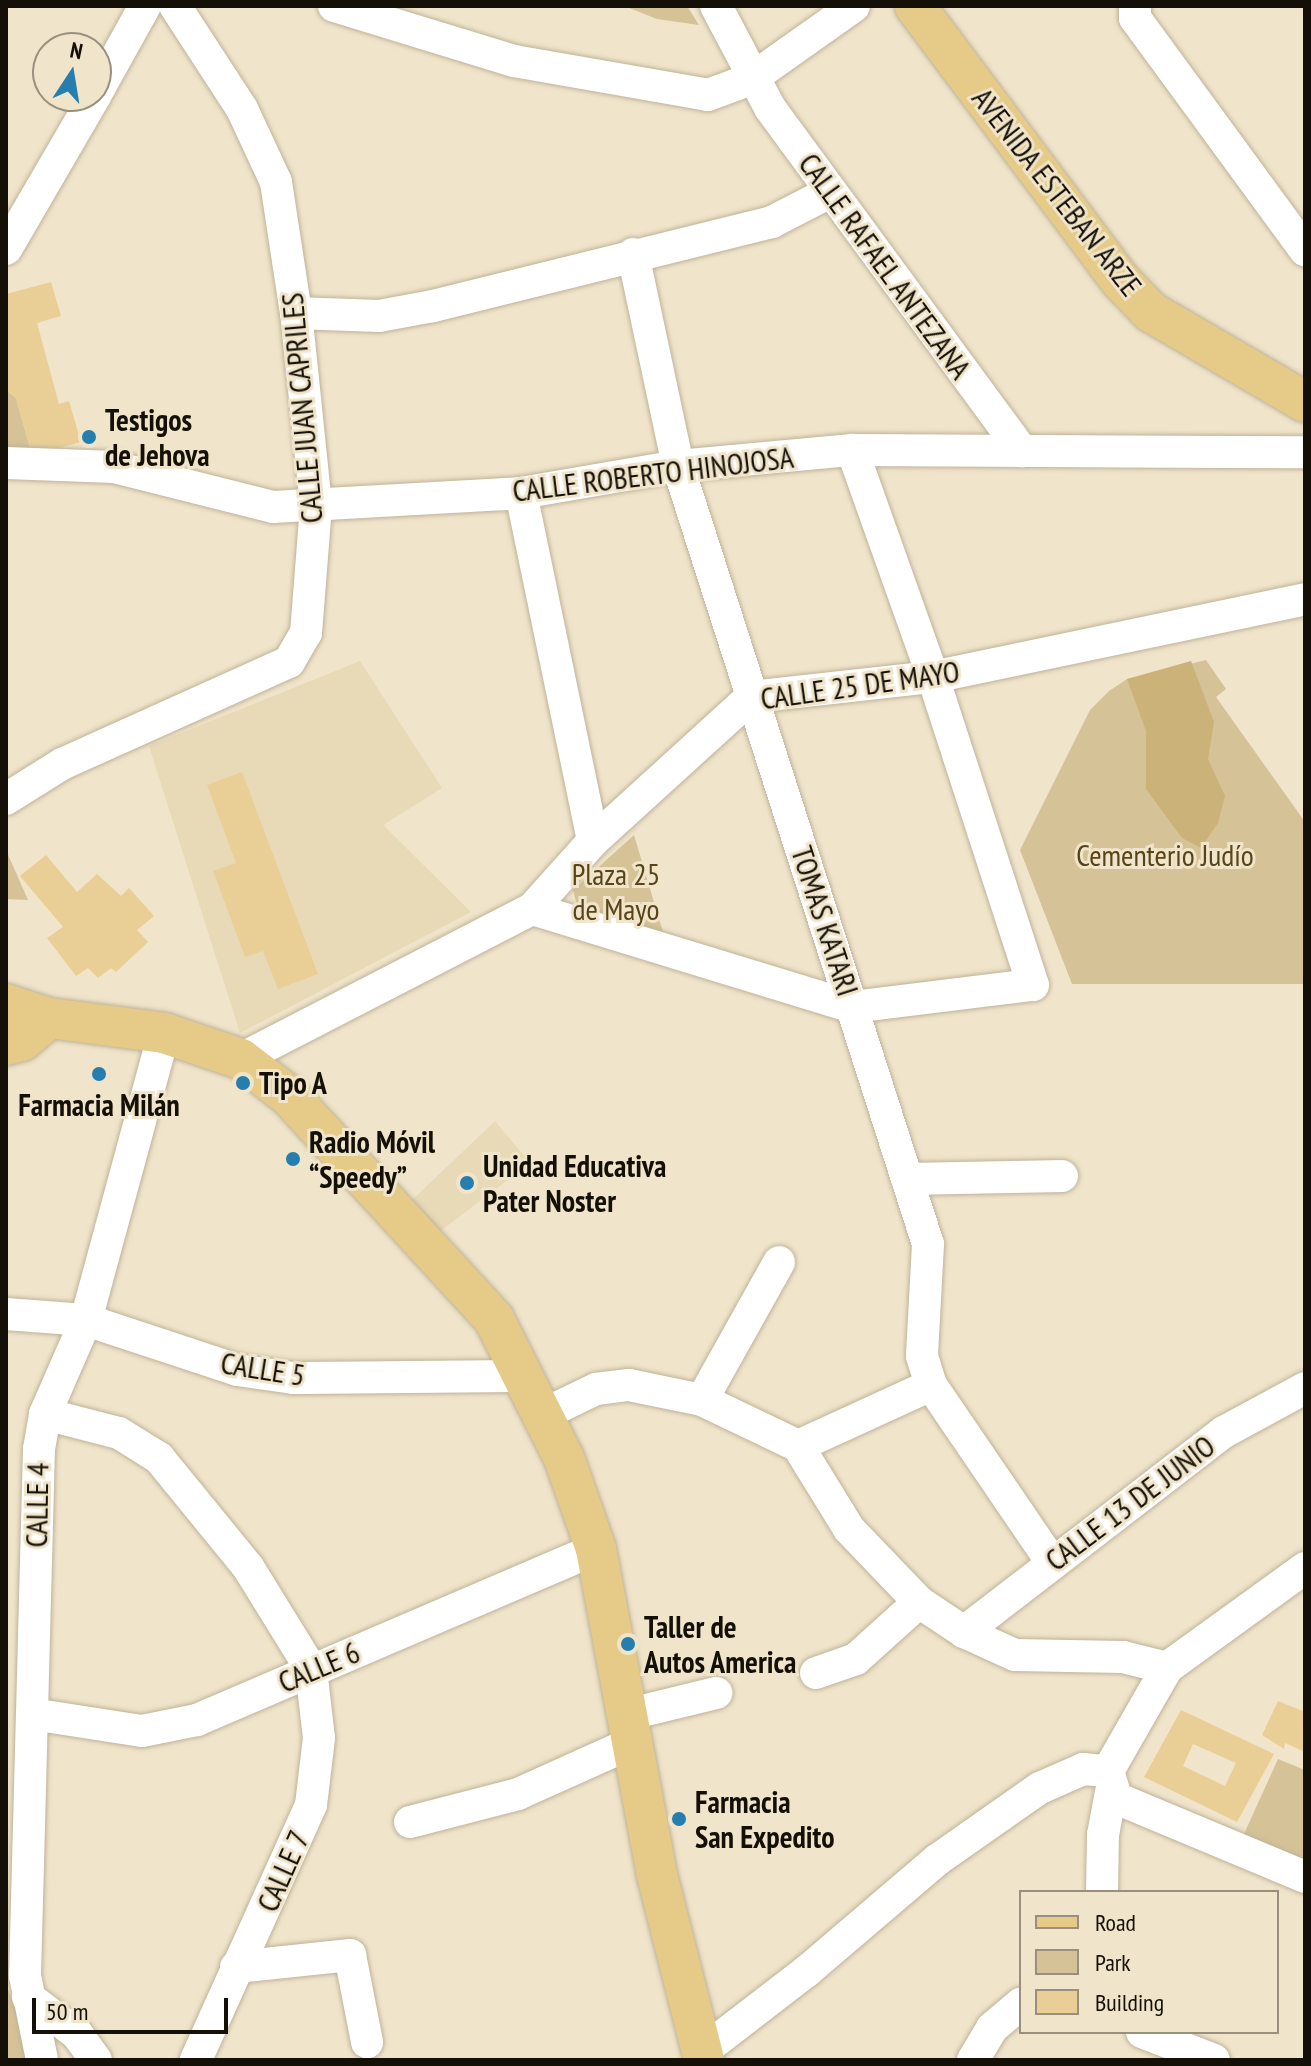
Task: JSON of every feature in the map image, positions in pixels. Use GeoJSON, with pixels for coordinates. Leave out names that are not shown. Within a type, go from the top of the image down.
{"type":"FeatureCollection","features":[{"type":"Feature","properties":{"kind":"main road","name":"AVENIDA ESTEBAN ARZE"},"geometry":{"type":"LineString","coordinates":[[915,6],[1120,280],[1151,312],[1305,402]]}},
{"type":"Feature","properties":{"kind":"main road"},"geometry":{"type":"LineString","coordinates":[[6,1004],[49,1018],[164,1033],[241,1059],[289,1096],[470,1288],[526,1376],[544,1414],[596,1549],[633,1728],[657,1875],[704,2056]]}},
{"type":"Feature","properties":{"kind":"main road"},"geometry":{"type":"LineString","coordinates":[[6,1045],[22,1041],[49,1018]]}},
{"type":"Feature","properties":{"kind":"street"},"geometry":{"type":"LineString","coordinates":[[112,65],[145,6]]}},
{"type":"Feature","properties":{"kind":"street","name":"CALLE JUAN CAPRILES"},"geometry":{"type":"LineString","coordinates":[[6,799],[62,764],[296,656],[306,633],[316,505],[296,313],[276,182],[242,109],[175,6]]}},
{"type":"Feature","properties":{"kind":"street"},"geometry":{"type":"LineString","coordinates":[[334,6],[514,61],[605,80],[708,95],[751,79],[854,6]]}},
{"type":"Feature","properties":{"kind":"street","name":"CALLE RAFAEL ANTEZANA"},"geometry":{"type":"LineString","coordinates":[[716,6],[751,79],[830,192],[1022,451]]}},
{"type":"Feature","properties":{"kind":"street"},"geometry":{"type":"LineString","coordinates":[[1135,6],[1135,18],[1305,250]]}},
{"type":"Feature","properties":{"kind":"street"},"geometry":{"type":"LineString","coordinates":[[6,249],[85,112]]}},
{"type":"Feature","properties":{"kind":"street"},"geometry":{"type":"LineString","coordinates":[[296,313],[379,316],[772,222],[830,192]]}},
{"type":"Feature","properties":{"kind":"street","name":"TOMAS KATARI"},"geometry":{"type":"LineString","coordinates":[[633,254],[678,466],[928,1244],[922,1356],[931,1385],[1051,1561]]}},
{"type":"Feature","properties":{"kind":"street"},"geometry":{"type":"LineString","coordinates":[[532,909],[853,1007],[1033,985],[933,677],[852,450]]}},
{"type":"Feature","properties":{"kind":"street","name":"CALLE ROBERTO HINOJOSA"},"geometry":{"type":"LineString","coordinates":[[6,463],[114,467],[164,476],[255,505],[316,505],[521,493],[678,466],[852,450],[1305,452]]}},
{"type":"Feature","properties":{"kind":"street"},"geometry":{"type":"LineString","coordinates":[[521,493],[593,841]]}},
{"type":"Feature","properties":{"kind":"street","name":"CALLE 25 DE MAYO"},"geometry":{"type":"LineString","coordinates":[[241,1059],[532,909],[593,841],[751,697],[933,677],[1305,599]]}},
{"type":"Feature","properties":{"kind":"street","name":"CALLE 4"},"geometry":{"type":"LineString","coordinates":[[42,2060],[28,1997],[39,1449],[45,1414],[86,1320],[164,1033]]}},
{"type":"Feature","properties":{"kind":"street"},"geometry":{"type":"LineString","coordinates":[[907,1179],[1062,1176]]}},
{"type":"Feature","properties":{"kind":"street"},"geometry":{"type":"LineString","coordinates":[[702,1400],[779,1262]]}},
{"type":"Feature","properties":{"kind":"street","name":"CALLE 5"},"geometry":{"type":"LineString","coordinates":[[6,1314],[86,1320],[237,1370],[293,1378],[526,1376]]}},
{"type":"Feature","properties":{"kind":"street"},"geometry":{"type":"LineString","coordinates":[[544,1414],[596,1389],[629,1385],[702,1400],[798,1446],[849,1529],[919,1602],[964,1632],[1015,1655],[1123,1657],[1167,1668]]}},
{"type":"Feature","properties":{"kind":"street"},"geometry":{"type":"LineString","coordinates":[[798,1446],[931,1385]]}},
{"type":"Feature","properties":{"kind":"street","name":"CALLE 13 DE JUNIO"},"geometry":{"type":"LineString","coordinates":[[964,1632],[1051,1561],[1224,1432],[1305,1388]]}},
{"type":"Feature","properties":{"kind":"street"},"geometry":{"type":"LineString","coordinates":[[45,1414],[119,1433],[159,1458],[248,1567],[311,1669]]}},
{"type":"Feature","properties":{"kind":"street","name":"CALLE 6"},"geometry":{"type":"LineString","coordinates":[[32,1714],[142,1731],[172,1728],[596,1549]]}},
{"type":"Feature","properties":{"kind":"street"},"geometry":{"type":"LineString","coordinates":[[1102,1890],[1103,1835],[1110,1782],[1167,1668],[1305,1568]]}},
{"type":"Feature","properties":{"kind":"street"},"geometry":{"type":"LineString","coordinates":[[816,1673],[856,1659],[919,1602]]}},
{"type":"Feature","properties":{"kind":"street","name":"CALLE 7"},"geometry":{"type":"LineString","coordinates":[[196,2060],[236,1967],[275,1895],[311,1805],[319,1738],[311,1669]]}},
{"type":"Feature","properties":{"kind":"street"},"geometry":{"type":"LineString","coordinates":[[410,1822],[518,1794],[633,1728],[716,1693]]}},
{"type":"Feature","properties":{"kind":"street"},"geometry":{"type":"LineString","coordinates":[[704,2056],[937,1860],[1040,1788],[1083,1769],[1305,1877]]}},
{"type":"Feature","properties":{"kind":"street"},"geometry":{"type":"LineString","coordinates":[[236,1967],[350,1955],[367,2042]]}},
{"type":"Feature","properties":{"kind":"street"},"geometry":{"type":"LineString","coordinates":[[28,1997],[77,2034],[96,2060]]}},
{"type":"Feature","properties":{"kind":"street"},"geometry":{"type":"LineString","coordinates":[[973,2060],[992,2028],[1019,2006]]}},
{"type":"Feature","properties":{"kind":"street"},"geometry":{"type":"LineString","coordinates":[[1147,2034],[1214,2060]]}},
{"type":"Feature","properties":{"kind":"shaded area"},"geometry":{"type":"Polygon","coordinates":[[[360,661],[442,788],[383,825],[471,912],[240,1033],[149,746],[360,661]]]}},
{"type":"Feature","properties":{"kind":"shaded area"},"geometry":{"type":"Polygon","coordinates":[[[1191,661],[1214,722],[1208,759],[1225,796],[1218,823],[1201,848],[1182,838],[1146,789],[1146,731],[1127,679],[1191,661]]]}},
{"type":"Feature","properties":{"kind":"shaded area","name":"Unidad Educativa Pater Noster"},"geometry":{"type":"Polygon","coordinates":[[[495,1121],[530,1163],[439,1232],[409,1203],[495,1121]]]}},
{"type":"Feature","properties":{"kind":"green space"},"geometry":{"type":"Polygon","coordinates":[[[624,6],[687,6],[699,25],[657,19],[624,6]]]}},
{"type":"Feature","properties":{"kind":"green space"},"geometry":{"type":"Polygon","coordinates":[[[6,390],[16,398],[32,455],[6,452],[6,390]]]}},
{"type":"Feature","properties":{"kind":"green space","name":"Cementerio Judío"},"geometry":{"type":"Polygon","coordinates":[[[1206,660],[1226,689],[1216,697],[1305,822],[1305,984],[1072,984],[1020,850],[1090,710],[1127,679],[1206,660]]]}},
{"type":"Feature","properties":{"kind":"green space","name":"Plaza 25 de Mayo"},"geometry":{"type":"Polygon","coordinates":[[[634,835],[665,939],[579,913],[573,890],[634,835]]]}},
{"type":"Feature","properties":{"kind":"green space"},"geometry":{"type":"Polygon","coordinates":[[[6,850],[28,900],[6,899],[6,850]]]}},
{"type":"Feature","properties":{"kind":"green space"},"geometry":{"type":"Polygon","coordinates":[[[1278,1759],[1305,1770],[1305,1851],[1296,1870],[1239,1845],[1278,1759]]]}},
{"type":"Feature","properties":{"kind":"green space"},"geometry":{"type":"Polygon","coordinates":[[[8,1989],[31,2052],[33,2060],[6,2060],[8,1989]]]}},
{"type":"Feature","properties":{"kind":"building"},"geometry":{"type":"Polygon","coordinates":[[[51,282],[61,316],[37,323],[59,404],[69,401],[81,442],[32,455],[16,398],[6,390],[6,294],[51,282]]]}},
{"type":"Feature","properties":{"kind":"building"},"geometry":{"type":"Polygon","coordinates":[[[242,772],[318,974],[278,989],[263,951],[245,957],[213,871],[236,863],[207,785],[242,772]]]}},
{"type":"Feature","properties":{"kind":"building"},"geometry":{"type":"Polygon","coordinates":[[[46,855],[77,892],[97,874],[121,896],[129,888],[154,916],[137,930],[148,942],[116,972],[111,968],[98,978],[88,968],[76,976],[47,938],[63,927],[20,876],[46,855]]]}},
{"type":"Feature","properties":{"kind":"building"},"geometry":{"type":"Polygon","coordinates":[[[1278,1701],[1305,1712],[1305,1752],[1285,1743],[1284,1749],[1262,1735],[1278,1701]]]}},
{"type":"Feature","properties":{"kind":"building"},"geometry":{"type":"Polygon","coordinates":[[[1181,1710],[1274,1754],[1237,1822],[1144,1777],[1181,1710]],[[1193,1744],[1183,1766],[1225,1786],[1236,1763],[1193,1744]]]}},
{"type":"Feature","properties":{"kind":"place","name":"Testigos de Jehova"},"geometry":{"type":"Point","coordinates":[89,437]}},
{"type":"Feature","properties":{"kind":"place","name":"Farmacia Milán"},"geometry":{"type":"Point","coordinates":[99,1074]}},
{"type":"Feature","properties":{"kind":"place","name":"Tipo A"},"geometry":{"type":"Point","coordinates":[243,1083]}},
{"type":"Feature","properties":{"kind":"place","name":"Radio Móvil “Speedy”"},"geometry":{"type":"Point","coordinates":[293,1159]}},
{"type":"Feature","properties":{"kind":"place","name":"Unidad Educativa Pater Noster"},"geometry":{"type":"Point","coordinates":[467,1183]}},
{"type":"Feature","properties":{"kind":"place","name":"Taller de Autos America"},"geometry":{"type":"Point","coordinates":[628,1644]}},
{"type":"Feature","properties":{"kind":"place","name":"Farmacia San Expedito"},"geometry":{"type":"Point","coordinates":[679,1819]}}]}
